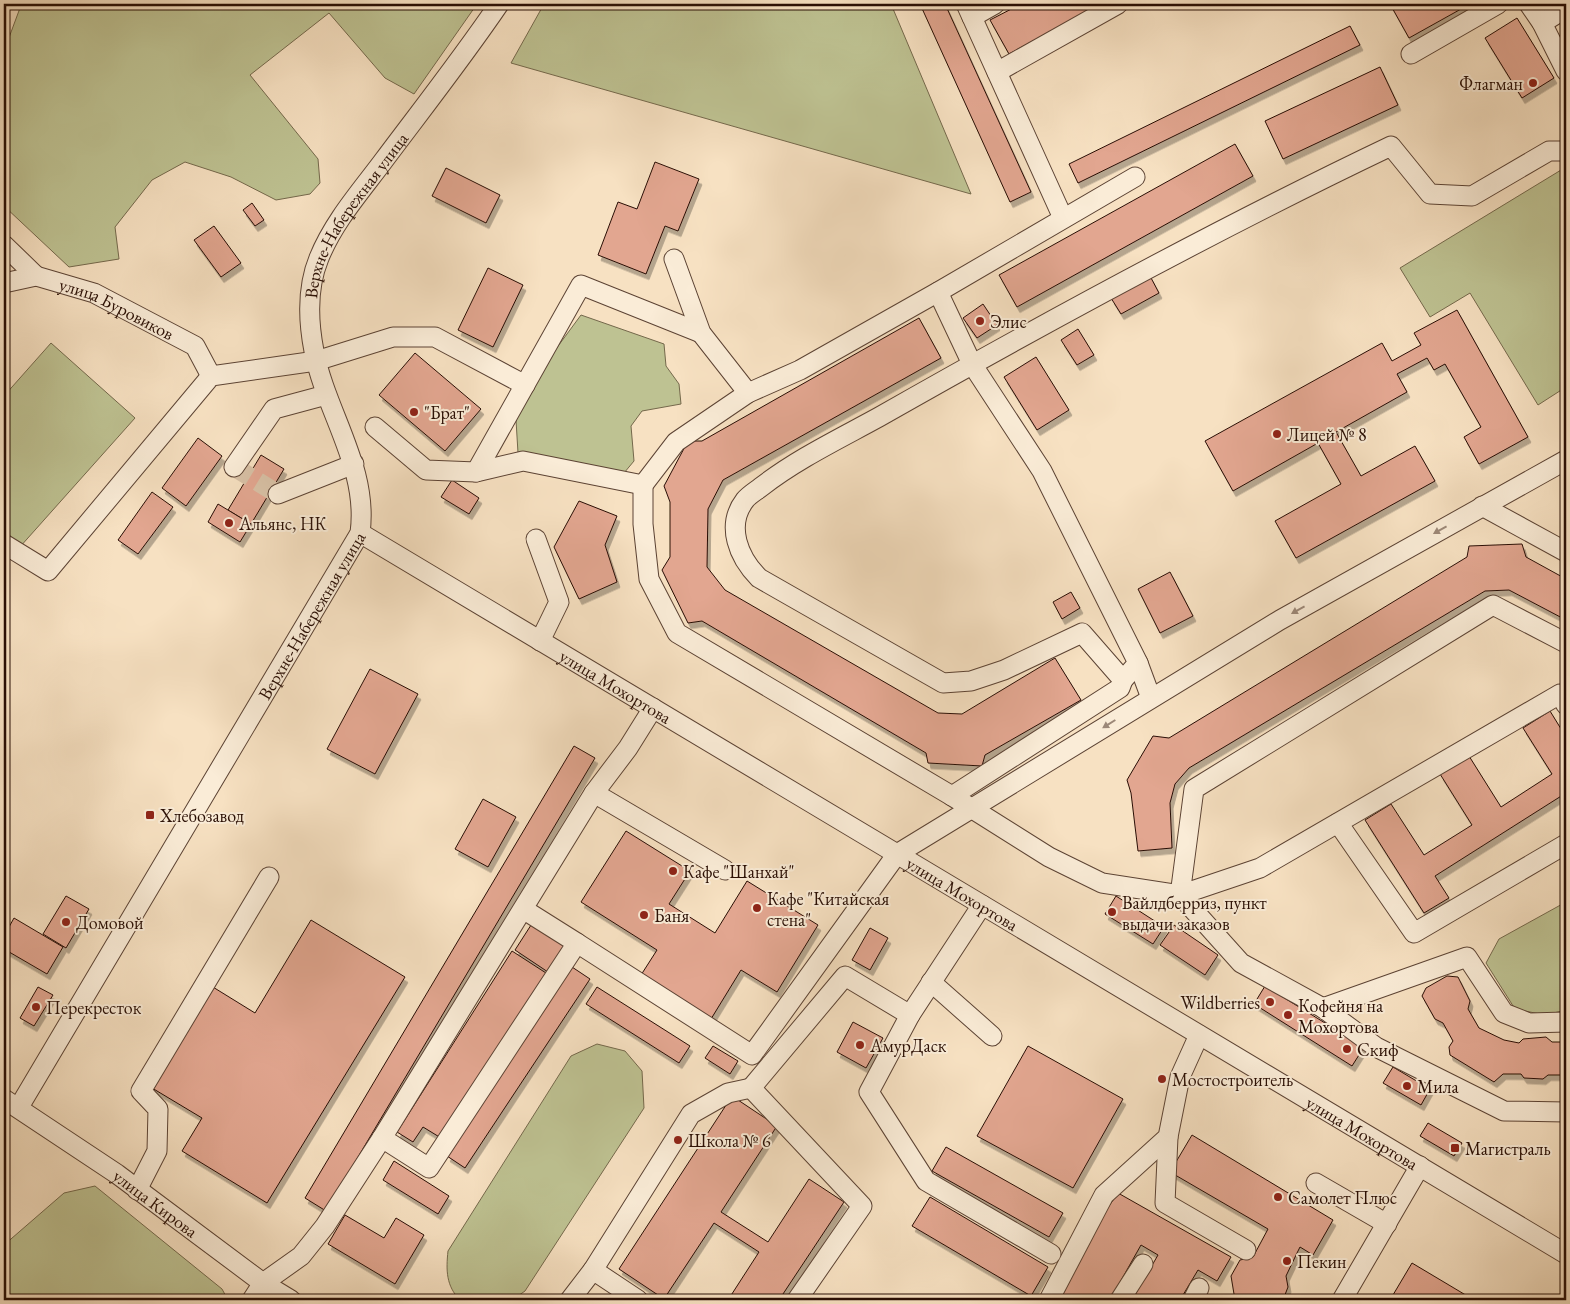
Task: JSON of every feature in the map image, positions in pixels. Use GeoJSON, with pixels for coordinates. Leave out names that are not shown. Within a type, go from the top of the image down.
{"type":"FeatureCollection","features":[{"type":"Feature","properties":{"kind":"street","name":"Верхне-Набережная улица"},"geometry":{"type":"LineString","coordinates":[[12,1103],[360,533],[361,500],[354,464],[326,395],[316,361],[309,325],[311,289],[319,258],[340,219],[478,36],[499,4]]}},
{"type":"Feature","properties":{"kind":"street"},"geometry":{"type":"LineString","coordinates":[[994,4],[969,10],[1064,218]]}},
{"type":"Feature","properties":{"kind":"street"},"geometry":{"type":"LineString","coordinates":[[997,72],[1118,4]]}},
{"type":"Feature","properties":{"kind":"street"},"geometry":{"type":"LineString","coordinates":[[1411,54],[1498,4]]}},
{"type":"Feature","properties":{"kind":"street"},"geometry":{"type":"LineString","coordinates":[[1529,4],[1542,23],[1566,71]]}},
{"type":"Feature","properties":{"kind":"street"},"geometry":{"type":"LineString","coordinates":[[1542,23],[1566,8]]}},
{"type":"Feature","properties":{"kind":"street"},"geometry":{"type":"LineString","coordinates":[[1123,680],[1082,633],[1004,670],[971,681],[943,683],[759,578],[746,564],[736,546],[737,519],[745,500],[777,475],[972,364],[1310,185],[1391,146],[1430,194],[1472,196],[1549,151],[1566,151]]}},
{"type":"Feature","properties":{"kind":"street"},"geometry":{"type":"LineString","coordinates":[[1135,177],[800,370],[748,393],[676,442],[643,485],[643,524],[649,579],[678,633],[952,796],[971,810],[1049,857],[1102,884],[1180,895],[1260,868],[1560,694],[1566,705]]}},
{"type":"Feature","properties":{"kind":"street"},"geometry":{"type":"LineString","coordinates":[[4,245],[36,276]]}},
{"type":"Feature","properties":{"kind":"street"},"geometry":{"type":"LineString","coordinates":[[674,259],[701,332],[748,393]]}},
{"type":"Feature","properties":{"kind":"street","name":"улица Буровиков"},"geometry":{"type":"LineString","coordinates":[[4,283],[36,276],[94,293],[195,346],[211,376]]}},
{"type":"Feature","properties":{"kind":"street"},"geometry":{"type":"LineString","coordinates":[[476,472],[582,284],[701,332]]}},
{"type":"Feature","properties":{"kind":"street"},"geometry":{"type":"LineString","coordinates":[[938,292],[972,364],[1042,472],[1138,663],[1151,698]]}},
{"type":"Feature","properties":{"kind":"street"},"geometry":{"type":"LineString","coordinates":[[4,544],[48,571],[211,376],[316,361],[393,337],[435,337],[525,385]]}},
{"type":"Feature","properties":{"kind":"street"},"geometry":{"type":"LineString","coordinates":[[234,467],[274,409],[326,395]]}},
{"type":"Feature","properties":{"kind":"street"},"geometry":{"type":"LineString","coordinates":[[375,427],[426,470],[476,472],[523,461],[643,485]]}},
{"type":"Feature","properties":{"kind":"street"},"geometry":{"type":"LineString","coordinates":[[523,910],[752,1055],[897,854],[1280,620],[1566,460]]}},
{"type":"Feature","properties":{"kind":"street"},"geometry":{"type":"LineString","coordinates":[[278,494],[354,464]]}},
{"type":"Feature","properties":{"kind":"street"},"geometry":{"type":"LineString","coordinates":[[1482,506],[1566,552]]}},
{"type":"Feature","properties":{"kind":"street","name":"улица Мохортова"},"geometry":{"type":"LineString","coordinates":[[360,533],[1566,1254]]}},
{"type":"Feature","properties":{"kind":"street"},"geometry":{"type":"LineString","coordinates":[[536,539],[559,602],[540,641]]}},
{"type":"Feature","properties":{"kind":"street"},"geometry":{"type":"LineString","coordinates":[[1566,643],[1493,605],[1194,789],[1180,895],[1240,962],[1323,1008],[1376,1047],[1504,1112],[1566,1112]]}},
{"type":"Feature","properties":{"kind":"street"},"geometry":{"type":"LineString","coordinates":[[952,796],[1120,688],[1123,680],[1138,663]]}},
{"type":"Feature","properties":{"kind":"street"},"geometry":{"type":"LineString","coordinates":[[252,1300],[262,1283],[301,1256],[325,1226],[382,1138],[594,793],[654,708]]}},
{"type":"Feature","properties":{"kind":"street"},"geometry":{"type":"LineString","coordinates":[[594,793],[725,870]]}},
{"type":"Feature","properties":{"kind":"street"},"geometry":{"type":"LineString","coordinates":[[1338,823],[1414,933],[1566,844]]}},
{"type":"Feature","properties":{"kind":"street"},"geometry":{"type":"LineString","coordinates":[[137,1190],[157,1151],[158,1109],[141,1091],[269,877]]}},
{"type":"Feature","properties":{"kind":"street"},"geometry":{"type":"LineString","coordinates":[[982,905],[910,1015],[869,1092],[926,1181],[1051,1254]]}},
{"type":"Feature","properties":{"kind":"street"},"geometry":{"type":"LineString","coordinates":[[382,1138],[429,1168],[577,943]]}},
{"type":"Feature","properties":{"kind":"street"},"geometry":{"type":"LineString","coordinates":[[1323,1008],[1467,957],[1504,1013],[1529,1023],[1566,1022]]}},
{"type":"Feature","properties":{"kind":"street"},"geometry":{"type":"LineString","coordinates":[[570,1300],[593,1270],[691,1114],[728,1093],[751,1088],[845,976],[910,1015]]}},
{"type":"Feature","properties":{"kind":"street"},"geometry":{"type":"LineString","coordinates":[[932,982],[992,1036]]}},
{"type":"Feature","properties":{"kind":"street"},"geometry":{"type":"LineString","coordinates":[[1199,1034],[1180,1077],[1168,1137],[1165,1203],[1246,1250]]}},
{"type":"Feature","properties":{"kind":"street"},"geometry":{"type":"LineString","coordinates":[[751,1088],[862,1206],[797,1300]]}},
{"type":"Feature","properties":{"kind":"street","name":"улица Кирова"},"geometry":{"type":"LineString","coordinates":[[12,1103],[117,1174],[262,1283],[290,1300]]}},
{"type":"Feature","properties":{"kind":"street"},"geometry":{"type":"LineString","coordinates":[[1049,1300],[1104,1195],[1168,1137]]}},
{"type":"Feature","properties":{"kind":"street"},"geometry":{"type":"LineString","coordinates":[[1342,1300],[1420,1166]]}},
{"type":"Feature","properties":{"kind":"street"},"geometry":{"type":"LineString","coordinates":[[1316,1183],[1387,1224]]}},
{"type":"Feature","properties":{"kind":"street"},"geometry":{"type":"LineString","coordinates":[[1120,1300],[1143,1264]]}},
{"type":"Feature","properties":{"kind":"street"},"geometry":{"type":"LineString","coordinates":[[593,1270],[638,1300]]}},
{"type":"Feature","properties":{"kind":"green space"},"geometry":{"type":"Polygon","coordinates":[[[19,4],[477,4],[414,94],[385,78],[329,13],[250,75],[318,159],[320,183],[310,194],[276,200],[231,177],[185,162],[152,180],[115,227],[119,259],[69,267],[4,206],[4,51],[20,8],[19,4]]]}},
{"type":"Feature","properties":{"kind":"green space"},"geometry":{"type":"Polygon","coordinates":[[[544,4],[891,4],[971,194],[511,63],[544,4]]]}},
{"type":"Feature","properties":{"kind":"green space"},"geometry":{"type":"Polygon","coordinates":[[[1566,167],[1566,387],[1538,405],[1470,293],[1430,317],[1400,268],[1566,167]]]}},
{"type":"Feature","properties":{"kind":"green space"},"geometry":{"type":"Polygon","coordinates":[[[581,315],[664,344],[666,366],[679,384],[681,404],[642,411],[631,426],[634,461],[624,473],[518,453],[516,420],[547,361],[581,315]]]}},
{"type":"Feature","properties":{"kind":"green space"},"geometry":{"type":"Polygon","coordinates":[[[51,343],[135,418],[19,548],[4,535],[4,396],[51,343]]]}},
{"type":"Feature","properties":{"kind":"green space"},"geometry":{"type":"Polygon","coordinates":[[[1566,902],[1566,1010],[1545,1015],[1515,1009],[1486,963],[1499,939],[1566,902]]]}},
{"type":"Feature","properties":{"kind":"green space"},"geometry":{"type":"Polygon","coordinates":[[[597,1044],[625,1051],[642,1071],[644,1108],[525,1291],[512,1300],[460,1300],[455,1295],[448,1277],[448,1251],[571,1056],[597,1044]]]}},
{"type":"Feature","properties":{"kind":"green space"},"geometry":{"type":"Polygon","coordinates":[[[95,1186],[222,1289],[228,1300],[4,1300],[4,1245],[64,1193],[95,1186]]]}},
{"type":"Feature","properties":{"kind":"building"},"geometry":{"type":"Polygon","coordinates":[[[920,4],[945,4],[1031,192],[1010,202],[920,4]]]}},
{"type":"Feature","properties":{"kind":"building"},"geometry":{"type":"Polygon","coordinates":[[[1021,4],[1101,4],[1009,54],[990,20],[1021,4]]]}},
{"type":"Feature","properties":{"kind":"building"},"geometry":{"type":"Polygon","coordinates":[[[1390,4],[1470,4],[1409,38],[1390,4]]]}},
{"type":"Feature","properties":{"kind":"building"},"geometry":{"type":"Polygon","coordinates":[[[1517,18],[1554,78],[1522,98],[1485,38],[1517,18]]]}},
{"type":"Feature","properties":{"kind":"building"},"geometry":{"type":"Polygon","coordinates":[[[1350,26],[1360,45],[1078,183],[1069,164],[1350,26]]]}},
{"type":"Feature","properties":{"kind":"building"},"geometry":{"type":"Polygon","coordinates":[[[1380,67],[1398,105],[1283,159],[1265,121],[1380,67]]]}},
{"type":"Feature","properties":{"kind":"building"},"geometry":{"type":"Polygon","coordinates":[[[1235,144],[1253,176],[1017,307],[999,275],[1235,144]]]}},
{"type":"Feature","properties":{"kind":"building"},"geometry":{"type":"Polygon","coordinates":[[[655,162],[699,179],[678,231],[665,226],[646,274],[598,255],[618,202],[637,209],[655,162]]]}},
{"type":"Feature","properties":{"kind":"building"},"geometry":{"type":"Polygon","coordinates":[[[446,168],[500,195],[486,223],[432,196],[446,168]]]}},
{"type":"Feature","properties":{"kind":"building"},"geometry":{"type":"Polygon","coordinates":[[[252,203],[264,220],[255,226],[243,210],[252,203]]]}},
{"type":"Feature","properties":{"kind":"building"},"geometry":{"type":"Polygon","coordinates":[[[214,226],[241,263],[221,277],[194,240],[214,226]]]}},
{"type":"Feature","properties":{"kind":"building"},"geometry":{"type":"Polygon","coordinates":[[[488,268],[523,285],[493,347],[458,330],[488,268]]]}},
{"type":"Feature","properties":{"kind":"building"},"geometry":{"type":"Polygon","coordinates":[[[1150,276],[1159,293],[1121,314],[1111,298],[1150,276]]]}},
{"type":"Feature","properties":{"kind":"building","name":"Элис"},"geometry":{"type":"Polygon","coordinates":[[[983,304],[997,325],[977,338],[963,318],[983,304]]]}},
{"type":"Feature","properties":{"kind":"building","name":"Лицей № 8"},"geometry":{"type":"Polygon","coordinates":[[[1457,310],[1528,437],[1479,464],[1464,437],[1481,427],[1445,364],[1434,370],[1427,358],[1397,374],[1407,392],[1336,432],[1361,476],[1415,446],[1435,481],[1296,558],[1275,521],[1341,484],[1318,443],[1233,491],[1205,441],[1382,343],[1392,361],[1421,345],[1414,333],[1457,310]]]}},
{"type":"Feature","properties":{"kind":"building"},"geometry":{"type":"Polygon","coordinates":[[[919,318],[941,358],[723,480],[708,509],[707,567],[725,590],[938,713],[962,714],[1055,658],[1081,700],[985,755],[982,766],[928,763],[926,753],[702,621],[688,623],[662,570],[670,557],[670,502],[664,486],[688,441],[702,441],[919,318]]]}},
{"type":"Feature","properties":{"kind":"building"},"geometry":{"type":"Polygon","coordinates":[[[1078,329],[1094,355],[1077,365],[1061,340],[1078,329]]]}},
{"type":"Feature","properties":{"kind":"building"},"geometry":{"type":"Polygon","coordinates":[[[415,353],[481,409],[445,451],[379,395],[415,353]]]}},
{"type":"Feature","properties":{"kind":"building"},"geometry":{"type":"Polygon","coordinates":[[[1036,357],[1069,410],[1037,430],[1004,377],[1036,357]]]}},
{"type":"Feature","properties":{"kind":"building"},"geometry":{"type":"Polygon","coordinates":[[[198,438],[222,456],[186,506],[162,488],[198,438]]]}},
{"type":"Feature","properties":{"kind":"building"},"geometry":{"type":"Polygon","coordinates":[[[261,455],[284,469],[251,524],[228,510],[261,455]]]}},
{"type":"Feature","properties":{"kind":"building"},"geometry":{"type":"Polygon","coordinates":[[[452,480],[479,498],[469,514],[441,497],[452,480]]]}},
{"type":"Feature","properties":{"kind":"building"},"geometry":{"type":"Polygon","coordinates":[[[152,492],[173,507],[138,554],[118,540],[152,492]]]}},
{"type":"Feature","properties":{"kind":"building"},"geometry":{"type":"Polygon","coordinates":[[[579,501],[617,516],[605,545],[617,582],[579,599],[554,547],[579,501]]]}},
{"type":"Feature","properties":{"kind":"building","name":"Альянс, НК"},"geometry":{"type":"Polygon","coordinates":[[[218,504],[251,524],[240,542],[208,522],[218,504]]]}},
{"type":"Feature","properties":{"kind":"building"},"geometry":{"type":"Polygon","coordinates":[[[1522,544],[1526,557],[1566,579],[1566,620],[1509,590],[1485,591],[1189,768],[1175,784],[1170,803],[1172,848],[1138,851],[1131,793],[1127,780],[1153,736],[1169,738],[1467,557],[1469,546],[1522,544]]]}},
{"type":"Feature","properties":{"kind":"building"},"geometry":{"type":"Polygon","coordinates":[[[1170,572],[1193,616],[1160,633],[1138,589],[1170,572]]]}},
{"type":"Feature","properties":{"kind":"building"},"geometry":{"type":"Polygon","coordinates":[[[1071,592],[1080,608],[1062,619],[1053,602],[1071,592]]]}},
{"type":"Feature","properties":{"kind":"building"},"geometry":{"type":"Polygon","coordinates":[[[370,669],[418,694],[375,774],[327,749],[370,669]]]}},
{"type":"Feature","properties":{"kind":"building"},"geometry":{"type":"Polygon","coordinates":[[[1550,711],[1566,737],[1566,793],[1435,876],[1449,898],[1424,913],[1365,820],[1391,804],[1424,855],[1472,825],[1440,774],[1469,756],[1501,807],[1552,774],[1523,728],[1550,711]]]}},
{"type":"Feature","properties":{"kind":"building"},"geometry":{"type":"Polygon","coordinates":[[[574,746],[595,758],[326,1211],[305,1198],[574,746]]]}},
{"type":"Feature","properties":{"kind":"building"},"geometry":{"type":"Polygon","coordinates":[[[483,799],[516,817],[488,867],[455,849],[483,799]]]}},
{"type":"Feature","properties":{"kind":"building","name":"Баня"},"geometry":{"type":"Polygon","coordinates":[[[626,831],[690,871],[669,904],[715,933],[747,881],[818,925],[777,992],[741,970],[711,1019],[641,975],[657,950],[581,902],[626,831]]]}},
{"type":"Feature","properties":{"kind":"building","name":"Домовой"},"geometry":{"type":"Polygon","coordinates":[[[66,896],[89,909],[66,948],[43,934],[66,896]]]}},
{"type":"Feature","properties":{"kind":"building"},"geometry":{"type":"Polygon","coordinates":[[[1116,896],[1164,927],[1153,944],[1105,914],[1116,896]]]}},
{"type":"Feature","properties":{"kind":"building"},"geometry":{"type":"Polygon","coordinates":[[[14,918],[63,947],[47,974],[4,949],[4,936],[14,918]]]}},
{"type":"Feature","properties":{"kind":"building"},"geometry":{"type":"Polygon","coordinates":[[[311,920],[405,977],[267,1203],[182,1151],[202,1118],[147,1085],[208,984],[255,1013],[311,920]]]}},
{"type":"Feature","properties":{"kind":"building"},"geometry":{"type":"Polygon","coordinates":[[[533,922],[566,943],[548,972],[515,950],[533,922]]]}},
{"type":"Feature","properties":{"kind":"building"},"geometry":{"type":"Polygon","coordinates":[[[1174,925],[1218,955],[1205,975],[1160,945],[1174,925]]]}},
{"type":"Feature","properties":{"kind":"building"},"geometry":{"type":"Polygon","coordinates":[[[870,928],[888,938],[870,970],[852,960],[870,928]]]}},
{"type":"Feature","properties":{"kind":"building"},"geometry":{"type":"Polygon","coordinates":[[[512,951],[546,973],[441,1138],[423,1127],[413,1142],[397,1132],[512,951]]]}},
{"type":"Feature","properties":{"kind":"building"},"geometry":{"type":"Polygon","coordinates":[[[572,967],[590,979],[465,1168],[447,1156],[572,967]]]}},
{"type":"Feature","properties":{"kind":"building"},"geometry":{"type":"Polygon","coordinates":[[[1447,976],[1458,977],[1470,1001],[1468,1009],[1479,1028],[1504,1040],[1519,1043],[1523,1039],[1546,1037],[1552,1042],[1566,1042],[1566,1075],[1548,1075],[1543,1079],[1524,1078],[1521,1074],[1503,1074],[1494,1082],[1450,1055],[1449,1047],[1453,1041],[1443,1023],[1435,1019],[1422,996],[1426,988],[1447,976]]]}},
{"type":"Feature","properties":{"kind":"building"},"geometry":{"type":"Polygon","coordinates":[[[1265,986],[1364,1047],[1352,1066],[1254,1004],[1265,986]]]}},
{"type":"Feature","properties":{"kind":"building","name":"Перекресток"},"geometry":{"type":"Polygon","coordinates":[[[38,987],[53,995],[34,1026],[20,1018],[38,987]]]}},
{"type":"Feature","properties":{"kind":"building"},"geometry":{"type":"Polygon","coordinates":[[[597,987],[690,1046],[679,1063],[586,1004],[597,987]]]}},
{"type":"Feature","properties":{"kind":"building","name":"АмурДаск"},"geometry":{"type":"Polygon","coordinates":[[[853,1022],[883,1038],[866,1068],[837,1052],[853,1022]]]}},
{"type":"Feature","properties":{"kind":"building"},"geometry":{"type":"Polygon","coordinates":[[[713,1046],[738,1061],[730,1074],[705,1058],[713,1046]]]}},
{"type":"Feature","properties":{"kind":"building"},"geometry":{"type":"Polygon","coordinates":[[[1028,1046],[1123,1099],[1073,1188],[977,1136],[1028,1046]]]}},
{"type":"Feature","properties":{"kind":"building","name":"Мила"},"geometry":{"type":"Polygon","coordinates":[[[1393,1067],[1430,1089],[1421,1105],[1383,1083],[1393,1067]]]}},
{"type":"Feature","properties":{"kind":"building"},"geometry":{"type":"Polygon","coordinates":[[[732,1096],[777,1126],[721,1212],[768,1242],[809,1179],[844,1202],[779,1300],[728,1300],[759,1252],[714,1223],[664,1299],[619,1269],[732,1096]]]}},
{"type":"Feature","properties":{"kind":"building"},"geometry":{"type":"Polygon","coordinates":[[[1428,1123],[1462,1143],[1454,1156],[1420,1136],[1428,1123]]]}},
{"type":"Feature","properties":{"kind":"building"},"geometry":{"type":"Polygon","coordinates":[[[1192,1135],[1333,1220],[1313,1255],[1300,1247],[1286,1276],[1288,1287],[1283,1300],[1235,1300],[1231,1276],[1240,1260],[1253,1257],[1268,1229],[1170,1172],[1192,1135]]]}},
{"type":"Feature","properties":{"kind":"building"},"geometry":{"type":"Polygon","coordinates":[[[946,1147],[1063,1213],[1049,1237],[932,1171],[946,1147]]]}},
{"type":"Feature","properties":{"kind":"building"},"geometry":{"type":"Polygon","coordinates":[[[394,1161],[449,1196],[438,1214],[383,1180],[394,1161]]]}},
{"type":"Feature","properties":{"kind":"building"},"geometry":{"type":"Polygon","coordinates":[[[1118,1193],[1231,1257],[1217,1281],[1198,1270],[1180,1300],[1132,1300],[1158,1255],[1141,1245],[1110,1300],[1057,1300],[1072,1259],[1118,1193]]]}},
{"type":"Feature","properties":{"kind":"building"},"geometry":{"type":"Polygon","coordinates":[[[930,1197],[1048,1267],[1031,1296],[912,1226],[930,1197]]]}},
{"type":"Feature","properties":{"kind":"building"},"geometry":{"type":"Polygon","coordinates":[[[345,1215],[384,1238],[396,1218],[424,1235],[395,1284],[328,1244],[345,1215]]]}},
{"type":"Feature","properties":{"kind":"building"},"geometry":{"type":"Polygon","coordinates":[[[1412,1263],[1469,1297],[1467,1300],[1390,1300],[1412,1263]]]}},
{"type":"Feature","properties":{"kind":"tunnel"},"geometry":{"type":"LineString","coordinates":[[234,467],[278,494]]}},
{"type":"Feature","properties":{"kind":"place","name":"Флагман"},"geometry":{"type":"Point","coordinates":[1533,83]}},
{"type":"Feature","properties":{"kind":"place","name":"Элис"},"geometry":{"type":"Point","coordinates":[980,321]}},
{"type":"Feature","properties":{"kind":"place","name":"\"Брат\""},"geometry":{"type":"Point","coordinates":[414,412]}},
{"type":"Feature","properties":{"kind":"place","name":"Лицей № 8"},"geometry":{"type":"Point","coordinates":[1277,434]}},
{"type":"Feature","properties":{"kind":"place","name":"Альянс, НК"},"geometry":{"type":"Point","coordinates":[229,523]}},
{"type":"Feature","properties":{"kind":"place","name":"Хлебозавод"},"geometry":{"type":"Point","coordinates":[150,815]}},
{"type":"Feature","properties":{"kind":"place","name":"Кафе \"Шанхай\""},"geometry":{"type":"Point","coordinates":[673,871]}},
{"type":"Feature","properties":{"kind":"place","name":"Кафе \"Китайская стена\""},"geometry":{"type":"Point","coordinates":[757,908]}},
{"type":"Feature","properties":{"kind":"place","name":"Вайлдберриз, пункт выдачи заказов"},"geometry":{"type":"Point","coordinates":[1112,912]}},
{"type":"Feature","properties":{"kind":"place","name":"Баня"},"geometry":{"type":"Point","coordinates":[644,915]}},
{"type":"Feature","properties":{"kind":"place","name":"Домовой"},"geometry":{"type":"Point","coordinates":[66,922]}},
{"type":"Feature","properties":{"kind":"place","name":"Wildberries"},"geometry":{"type":"Point","coordinates":[1270,1002]}},
{"type":"Feature","properties":{"kind":"place","name":"Перекресток"},"geometry":{"type":"Point","coordinates":[36,1007]}},
{"type":"Feature","properties":{"kind":"place","name":"Кофейня на Мохортова"},"geometry":{"type":"Point","coordinates":[1288,1015]}},
{"type":"Feature","properties":{"kind":"place","name":"АмурДаск"},"geometry":{"type":"Point","coordinates":[860,1045]}},
{"type":"Feature","properties":{"kind":"place","name":"Скиф"},"geometry":{"type":"Point","coordinates":[1347,1049]}},
{"type":"Feature","properties":{"kind":"place","name":"Мостостроитель"},"geometry":{"type":"Point","coordinates":[1162,1079]}},
{"type":"Feature","properties":{"kind":"place","name":"Мила"},"geometry":{"type":"Point","coordinates":[1407,1086]}},
{"type":"Feature","properties":{"kind":"place","name":"Школа № 6"},"geometry":{"type":"Point","coordinates":[678,1140]}},
{"type":"Feature","properties":{"kind":"place","name":"Магистраль"},"geometry":{"type":"Point","coordinates":[1455,1148]}},
{"type":"Feature","properties":{"kind":"place","name":"Самолет Плюс"},"geometry":{"type":"Point","coordinates":[1278,1197]}},
{"type":"Feature","properties":{"kind":"place","name":"Пекин"},"geometry":{"type":"Point","coordinates":[1287,1261]}}]}
